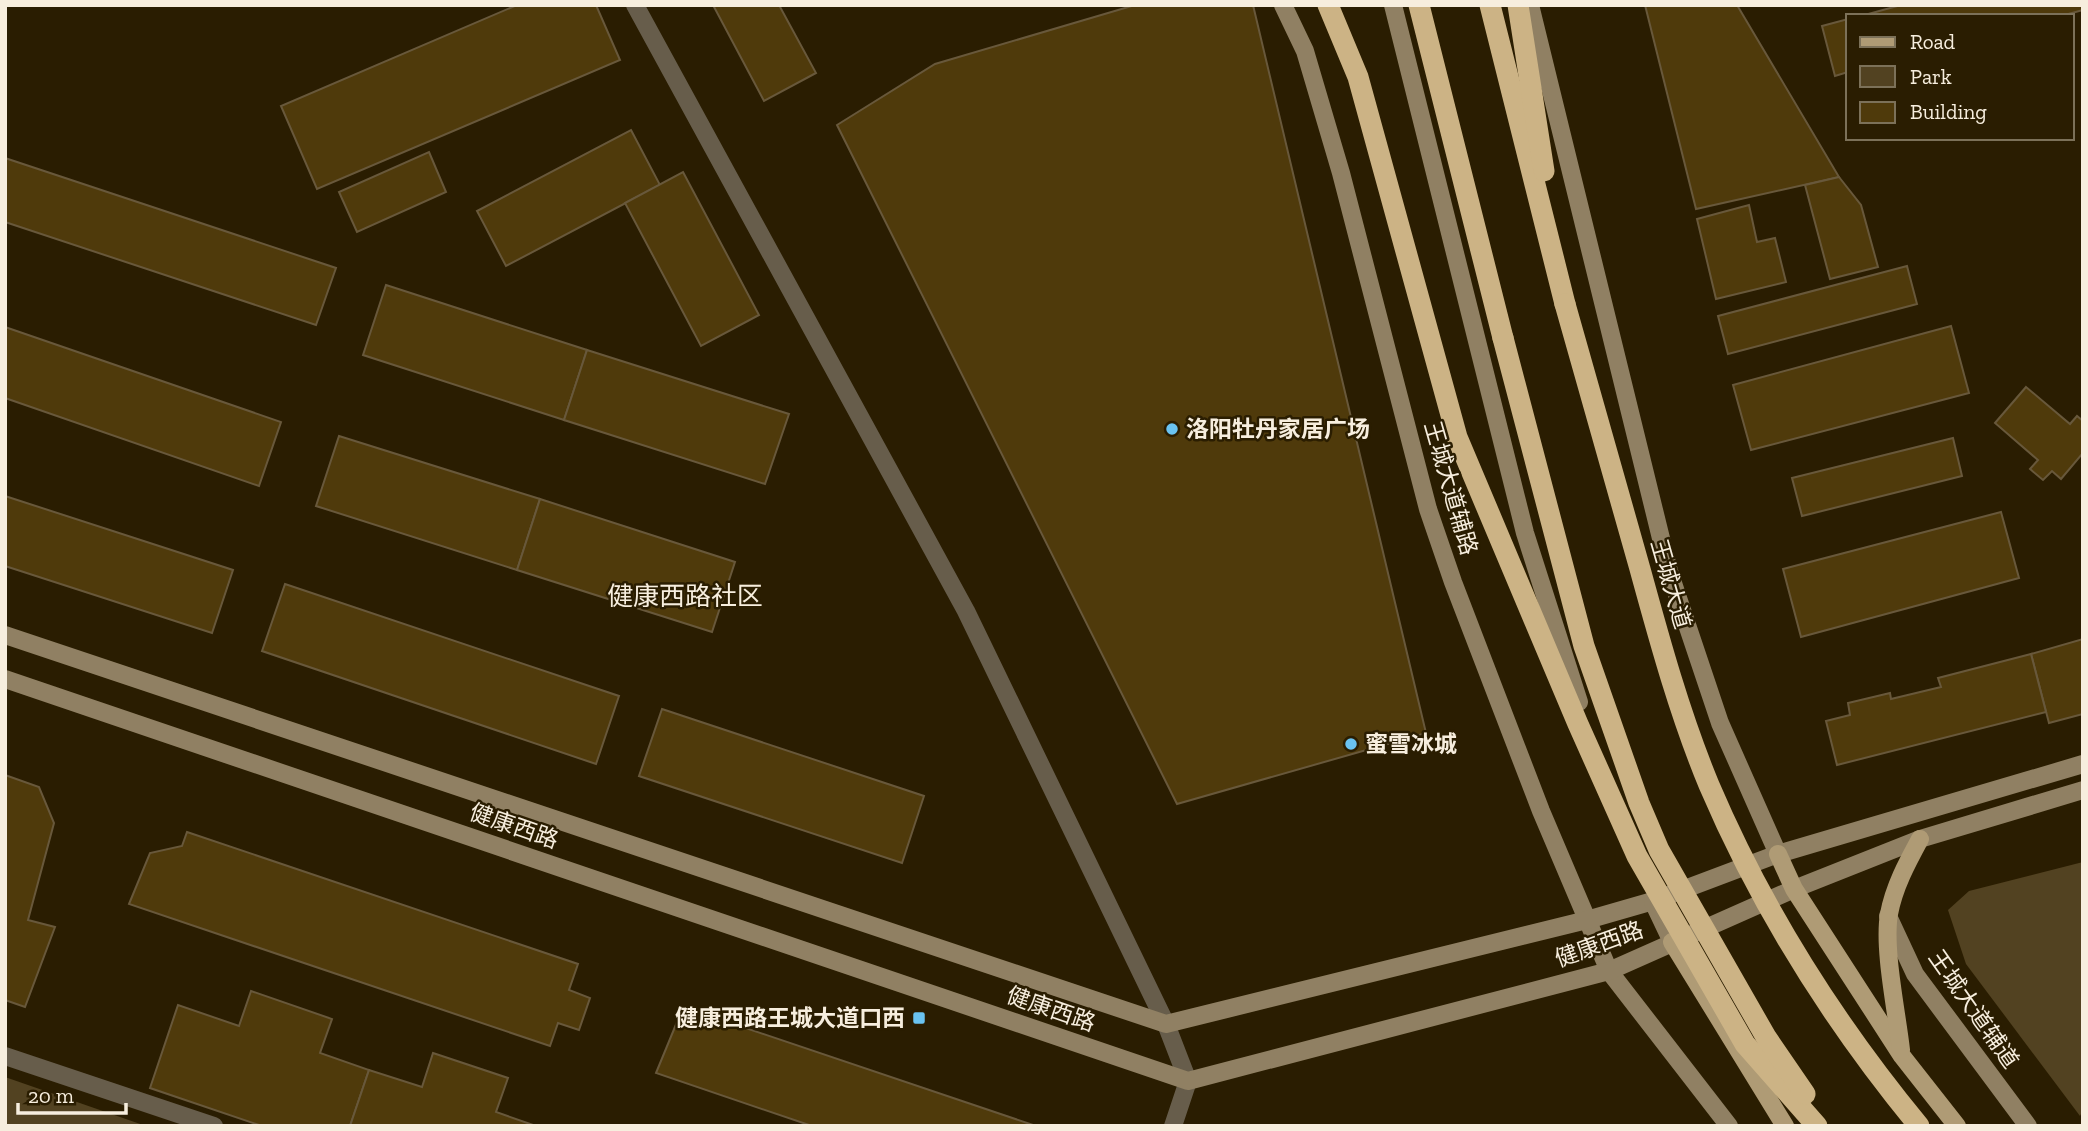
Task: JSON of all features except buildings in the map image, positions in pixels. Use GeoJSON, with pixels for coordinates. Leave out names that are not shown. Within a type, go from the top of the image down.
{"type":"FeatureCollection","features":[{"type":"Feature","properties":{"kind":"highway"},"geometry":{"type":"LineString","coordinates":[[1328,5],[1358,77],[1457,437],[1578,724],[1637,856],[1745,1044],[1817,1126]]}},
{"type":"Feature","properties":{"kind":"highway"},"geometry":{"type":"LineString","coordinates":[[1419,5],[1584,646],[1639,803],[1659,850],[1766,1038],[1827,1126]]}},
{"type":"Feature","properties":{"kind":"highway","name":"王城大道"},"geometry":{"type":"LineString","coordinates":[[1490,5],[1566,304],[1675,695],[1709,786],[1776,919],[1819,988],[1889,1089],[1919,1126]]}},
{"type":"Feature","properties":{"kind":"highway"},"geometry":{"type":"LineString","coordinates":[[1496,5],[1566,304]]}},
{"type":"Feature","properties":{"kind":"highway"},"geometry":{"type":"LineString","coordinates":[[1518,5],[1566,304]]}},
{"type":"Feature","properties":{"kind":"main road"},"geometry":{"type":"LineString","coordinates":[[1902,1056],[1889,951],[1888,916],[1899,879],[1920,839]]}},
{"type":"Feature","properties":{"kind":"main road"},"geometry":{"type":"LineString","coordinates":[[1778,854],[1794,889],[1902,1056],[1957,1126]]}},
{"type":"Feature","properties":{"kind":"main road"},"geometry":{"type":"LineString","coordinates":[[1672,942],[1785,1126]]}},
{"type":"Feature","properties":{"kind":"street"},"geometry":{"type":"LineString","coordinates":[[635,5],[966,611],[1166,1024],[1188,1081],[1173,1126]]}},
{"type":"Feature","properties":{"kind":"street","name":"王城大道辅路"},"geometry":{"type":"LineString","coordinates":[[1283,5],[1305,51],[1341,173],[1428,509],[1453,582],[1541,811],[1609,971]]}},
{"type":"Feature","properties":{"kind":"street"},"geometry":{"type":"LineString","coordinates":[[1393,5],[1525,533],[1572,685],[1653,901],[1672,942]]}},
{"type":"Feature","properties":{"kind":"street"},"geometry":{"type":"LineString","coordinates":[[1530,5],[1670,571],[1720,723],[1778,854]]}},
{"type":"Feature","properties":{"kind":"street","name":"健康西路"},"geometry":{"type":"LineString","coordinates":[[5,635],[1166,1024],[1587,920],[1653,901],[1778,854],[2083,765]]}},
{"type":"Feature","properties":{"kind":"street","name":"健康西路"},"geometry":{"type":"LineString","coordinates":[[5,679],[1188,1081],[1609,971],[1794,889],[1920,839],[2083,790]]}},
{"type":"Feature","properties":{"kind":"street","name":"王城大道辅道"},"geometry":{"type":"LineString","coordinates":[[1888,916],[1915,974],[2028,1126]]}},
{"type":"Feature","properties":{"kind":"street"},"geometry":{"type":"LineString","coordinates":[[1609,971],[1729,1126]]}},
{"type":"Feature","properties":{"kind":"street"},"geometry":{"type":"LineString","coordinates":[[5,1056],[214,1126]]}},
{"type":"Feature","properties":{"kind":"green space"},"geometry":{"type":"Polygon","coordinates":[[[2083,862],[2083,1110],[2080,1116],[1966,964],[1948,910],[1969,891],[2083,862]]]}},
{"type":"Feature","properties":{"kind":"green space"},"geometry":{"type":"Polygon","coordinates":[[[5,1077],[146,1126],[5,1126],[5,1077]]]}},
{"type":"Feature","properties":{"kind":"place","name":"洛阳牡丹家居广场"},"geometry":{"type":"Point","coordinates":[1172,429]}},
{"type":"Feature","properties":{"kind":"place","name":"蜜雪冰城"},"geometry":{"type":"Point","coordinates":[1351,744]}},
{"type":"Feature","properties":{"kind":"place","name":"健康西路王城大道口西"},"geometry":{"type":"Point","coordinates":[919,1018]}},
{"type":"Feature","properties":{"kind":"district","name":"健康西路社区"},"geometry":{"type":"Point","coordinates":[685,596]}}]}
